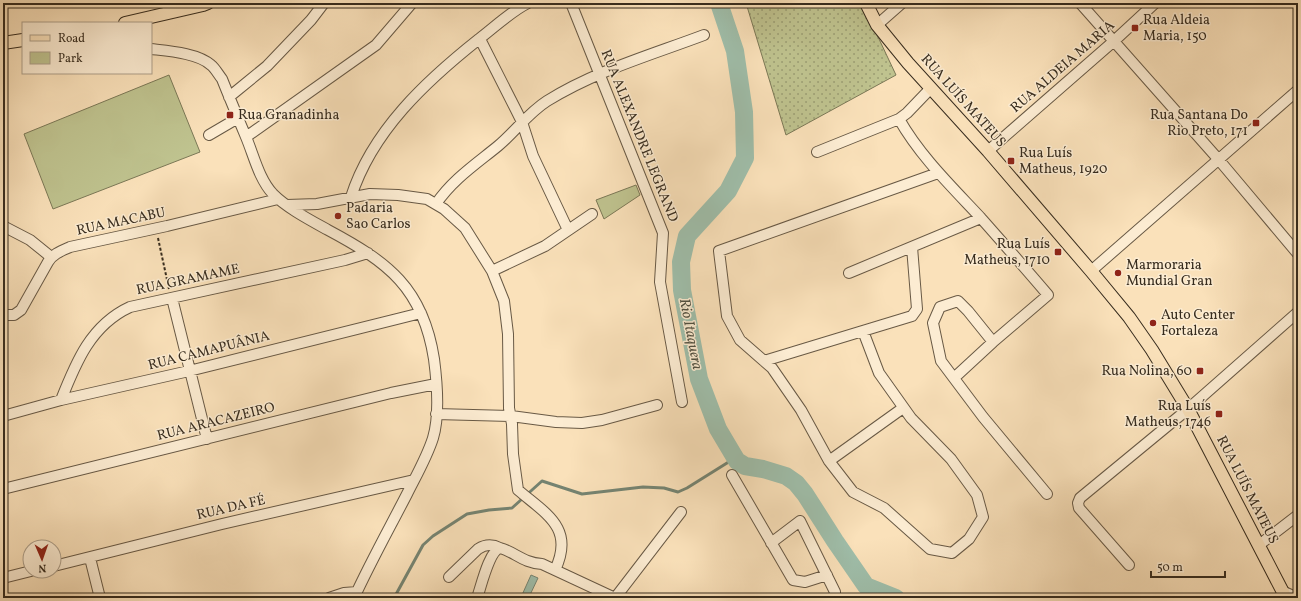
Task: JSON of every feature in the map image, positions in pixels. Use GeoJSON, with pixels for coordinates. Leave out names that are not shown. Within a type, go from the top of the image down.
{"type":"FeatureCollection","features":[{"type":"Feature","properties":{"kind":"main road"},"geometry":{"type":"LineString","coordinates":[[129,22],[208,3]]}},
{"type":"Feature","properties":{"kind":"main road","name":"RUA LUÍS MATEUS"},"geometry":{"type":"LineString","coordinates":[[866,3],[877,25],[908,63],[988,151],[1129,317],[1152,350],[1188,409],[1284,594]]}},
{"type":"Feature","properties":{"kind":"main road"},"geometry":{"type":"LineString","coordinates":[[3,43],[22,40]]}},
{"type":"Feature","properties":{"kind":"street"},"geometry":{"type":"LineString","coordinates":[[229,97],[267,66],[311,20],[324,3]]}},
{"type":"Feature","properties":{"kind":"street"},"geometry":{"type":"LineString","coordinates":[[246,137],[376,45],[412,3]]}},
{"type":"Feature","properties":{"kind":"street"},"geometry":{"type":"LineString","coordinates":[[351,197],[356,182],[368,157],[402,111],[445,67],[502,21],[528,3]]}},
{"type":"Feature","properties":{"kind":"street","name":"RUA ALEXANDRE LEGRAND"},"geometry":{"type":"LineString","coordinates":[[571,3],[663,233],[660,282],[682,402]]}},
{"type":"Feature","properties":{"kind":"street"},"geometry":{"type":"LineString","coordinates":[[877,25],[902,3]]}},
{"type":"Feature","properties":{"kind":"street"},"geometry":{"type":"LineString","coordinates":[[1080,3],[1218,160],[1298,254]]}},
{"type":"Feature","properties":{"kind":"street","name":"RUA ALDEIA MARIA"},"geometry":{"type":"LineString","coordinates":[[988,151],[1114,41],[1155,3]]}},
{"type":"Feature","properties":{"kind":"street"},"geometry":{"type":"LineString","coordinates":[[436,204],[444,192],[455,181],[509,137],[534,110],[547,101],[600,74],[704,35]]}},
{"type":"Feature","properties":{"kind":"street"},"geometry":{"type":"LineString","coordinates":[[480,39],[522,122],[533,156],[568,230]]}},
{"type":"Feature","properties":{"kind":"street"},"geometry":{"type":"LineString","coordinates":[[152,49],[175,52],[206,61],[212,66],[222,79],[261,177],[267,186],[278,199],[310,220],[379,260],[398,277],[421,313],[432,346],[436,384],[436,414],[434,436],[429,450],[356,595],[344,593],[329,598]]}},
{"type":"Feature","properties":{"kind":"street"},"geometry":{"type":"LineString","coordinates":[[817,152],[899,119],[907,113],[931,88]]}},
{"type":"Feature","properties":{"kind":"street"},"geometry":{"type":"LineString","coordinates":[[1091,271],[1298,90]]}},
{"type":"Feature","properties":{"kind":"street"},"geometry":{"type":"LineString","coordinates":[[209,135],[238,118]]}},
{"type":"Feature","properties":{"kind":"street"},"geometry":{"type":"LineString","coordinates":[[899,119],[909,137],[938,173],[981,218],[1048,295],[954,378]]}},
{"type":"Feature","properties":{"kind":"street"},"geometry":{"type":"LineString","coordinates":[[862,331],[879,373],[903,408],[951,459],[977,495],[983,517],[968,539],[952,553],[930,549],[884,508],[853,492],[829,461],[801,410],[772,368],[740,340],[727,316],[719,251],[938,173]]}},
{"type":"Feature","properties":{"kind":"street"},"geometry":{"type":"LineString","coordinates":[[287,205],[317,204],[370,194],[398,195],[427,199],[444,209],[465,228],[492,271],[505,306],[508,334],[513,454],[518,490],[550,517],[558,528],[561,552],[560,560],[554,570]]}},
{"type":"Feature","properties":{"kind":"street","name":"RUA MACABU"},"geometry":{"type":"LineString","coordinates":[[51,257],[70,247],[278,199]]}},
{"type":"Feature","properties":{"kind":"street"},"geometry":{"type":"LineString","coordinates":[[492,271],[545,246],[592,214]]}},
{"type":"Feature","properties":{"kind":"street"},"geometry":{"type":"LineString","coordinates":[[849,273],[981,218]]}},
{"type":"Feature","properties":{"kind":"street"},"geometry":{"type":"LineString","coordinates":[[3,226],[30,240],[51,257],[21,310],[14,315],[3,316]]}},
{"type":"Feature","properties":{"kind":"street"},"geometry":{"type":"LineString","coordinates":[[764,361],[912,316],[917,309],[912,247]]}},
{"type":"Feature","properties":{"kind":"street","name":"RUA GRAMAME"},"geometry":{"type":"LineString","coordinates":[[61,400],[74,368],[88,342],[110,318],[117,313],[130,307],[345,260],[368,253]]}},
{"type":"Feature","properties":{"kind":"street"},"geometry":{"type":"LineString","coordinates":[[172,298],[207,439]]}},
{"type":"Feature","properties":{"kind":"street"},"geometry":{"type":"LineString","coordinates":[[993,342],[958,301],[940,307],[933,323],[941,361],[983,417],[1048,494]]}},
{"type":"Feature","properties":{"kind":"street"},"geometry":{"type":"LineString","coordinates":[[1128,565],[1079,508],[1078,503],[1080,498],[1188,409],[1298,312]]}},
{"type":"Feature","properties":{"kind":"street","name":"RUA CAMAPUÂNIA"},"geometry":{"type":"LineString","coordinates":[[3,416],[61,400],[189,371],[421,313]]}},
{"type":"Feature","properties":{"kind":"street","name":"RUA ARACAZEIRO"},"geometry":{"type":"LineString","coordinates":[[3,489],[391,393],[436,384]]}},
{"type":"Feature","properties":{"kind":"street"},"geometry":{"type":"LineString","coordinates":[[436,414],[511,416],[556,422],[582,423],[602,420],[657,405]]}},
{"type":"Feature","properties":{"kind":"street"},"geometry":{"type":"LineString","coordinates":[[829,461],[903,408]]}},
{"type":"Feature","properties":{"kind":"street"},"geometry":{"type":"LineString","coordinates":[[732,475],[793,580],[804,582],[827,575]]}},
{"type":"Feature","properties":{"kind":"street","name":"RUA DA FÉ"},"geometry":{"type":"LineString","coordinates":[[62,564],[215,526],[414,480]]}},
{"type":"Feature","properties":{"kind":"street"},"geometry":{"type":"LineString","coordinates":[[449,577],[478,549],[483,546],[492,545],[507,550],[515,556],[533,564],[542,564],[615,598],[682,512]]}},
{"type":"Feature","properties":{"kind":"street"},"geometry":{"type":"LineString","coordinates":[[1259,546],[1298,515]]}},
{"type":"Feature","properties":{"kind":"street"},"geometry":{"type":"LineString","coordinates":[[771,543],[800,521],[835,592],[835,598]]}},
{"type":"Feature","properties":{"kind":"street"},"geometry":{"type":"LineString","coordinates":[[477,598],[489,563],[495,551],[500,548]]}},
{"type":"Feature","properties":{"kind":"street"},"geometry":{"type":"LineString","coordinates":[[90,558],[100,598]]}},
{"type":"Feature","properties":{"kind":"street"},"geometry":{"type":"LineString","coordinates":[[3,578],[22,573]]}},
{"type":"Feature","properties":{"kind":"street"},"geometry":{"type":"LineString","coordinates":[[1284,594],[1298,598]]}},
{"type":"Feature","properties":{"kind":"path"},"geometry":{"type":"LineString","coordinates":[[155,228],[172,298]]}},
{"type":"Feature","properties":{"kind":"green space"},"geometry":{"type":"Polygon","coordinates":[[[746,3],[862,3],[896,75],[786,135],[746,3]]]}},
{"type":"Feature","properties":{"kind":"green space"},"geometry":{"type":"Polygon","coordinates":[[[169,75],[200,152],[53,209],[24,134],[169,75]]]}},
{"type":"Feature","properties":{"kind":"green space"},"geometry":{"type":"Polygon","coordinates":[[[636,185],[640,195],[604,219],[596,200],[636,185]]]}},
{"type":"Feature","properties":{"kind":"shaded area"},"geometry":{"type":"Polygon","coordinates":[[[531,575],[538,578],[529,597],[522,595],[531,575]]]}},
{"type":"Feature","properties":{"kind":"waterway","name":"Rio Itaquera"},"geometry":{"type":"LineString","coordinates":[[719,3],[735,51],[744,112],[745,158],[728,191],[687,236],[681,262],[682,290],[699,379],[718,429],[737,461],[745,466],[763,469],[786,476],[796,483],[805,494],[866,586],[896,598]]}},
{"type":"Feature","properties":{"kind":"waterway"},"geometry":{"type":"LineString","coordinates":[[394,598],[423,545],[433,536],[467,514],[512,508],[542,481],[582,494],[643,487],[664,488],[678,492],[735,458]]}},
{"type":"Feature","properties":{"kind":"place","name":"Rua Aldeia Maria, 150"},"geometry":{"type":"Point","coordinates":[1135,28]}},
{"type":"Feature","properties":{"kind":"place","name":"Rua Granadinha"},"geometry":{"type":"Point","coordinates":[230,115]}},
{"type":"Feature","properties":{"kind":"place","name":"Rua Santana Do Rio Preto, 171"},"geometry":{"type":"Point","coordinates":[1256,123]}},
{"type":"Feature","properties":{"kind":"place","name":"Rua Luís Matheus, 1920"},"geometry":{"type":"Point","coordinates":[1011,161]}},
{"type":"Feature","properties":{"kind":"place","name":"Padaria Sao Carlos"},"geometry":{"type":"Point","coordinates":[338,216]}},
{"type":"Feature","properties":{"kind":"place","name":"Rua Luís Matheus, 1710"},"geometry":{"type":"Point","coordinates":[1058,252]}},
{"type":"Feature","properties":{"kind":"place","name":"Marmoraria Mundial Gran"},"geometry":{"type":"Point","coordinates":[1118,273]}},
{"type":"Feature","properties":{"kind":"place","name":"Auto Center Fortaleza"},"geometry":{"type":"Point","coordinates":[1153,323]}},
{"type":"Feature","properties":{"kind":"place","name":"Rua Nolina, 60"},"geometry":{"type":"Point","coordinates":[1200,371]}},
{"type":"Feature","properties":{"kind":"place","name":"Rua Luís Matheus, 1746"},"geometry":{"type":"Point","coordinates":[1219,414]}}]}
